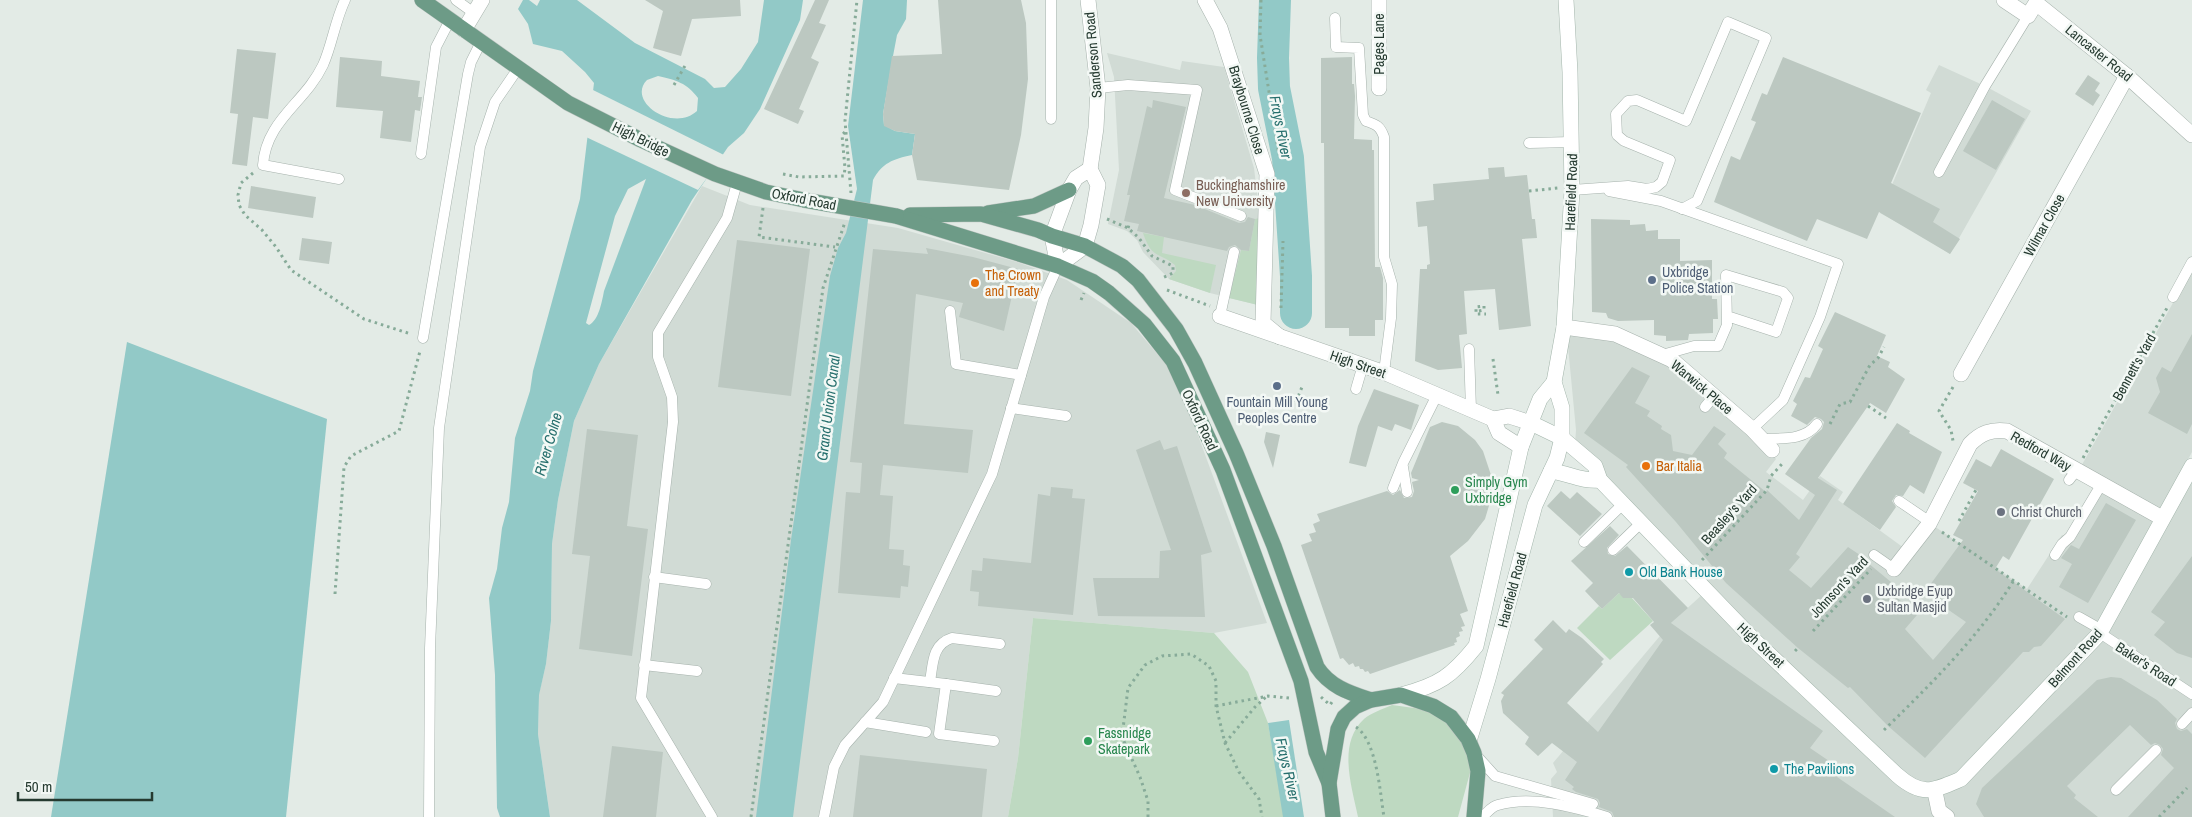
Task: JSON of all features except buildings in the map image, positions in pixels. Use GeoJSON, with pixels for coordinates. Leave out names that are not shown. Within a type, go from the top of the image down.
{"type":"FeatureCollection","features":[{"type":"Feature","properties":{"kind":"main road"},"geometry":{"type":"LineString","coordinates":[[422,0],[519,68]]}},
{"type":"Feature","properties":{"kind":"main road","name":"High Bridge"},"geometry":{"type":"LineString","coordinates":[[519,68],[568,102],[641,140],[714,174]]}},
{"type":"Feature","properties":{"kind":"main road","name":"Oxford Road"},"geometry":{"type":"LineString","coordinates":[[714,174],[766,192],[896,216],[1058,266],[1092,281],[1109,292],[1144,324],[1173,361],[1223,470],[1300,681],[1316,752],[1329,783]]}},
{"type":"Feature","properties":{"kind":"main road"},"geometry":{"type":"LineString","coordinates":[[981,214],[1034,206],[1069,190]]}},
{"type":"Feature","properties":{"kind":"main road","name":"Oxford Road"},"geometry":{"type":"LineString","coordinates":[[896,216],[981,214],[1085,246],[1114,261],[1138,280],[1176,329],[1196,363],[1236,453],[1274,546],[1318,667],[1326,678],[1342,690],[1371,700]]}},
{"type":"Feature","properties":{"kind":"main road"},"geometry":{"type":"LineString","coordinates":[[1333,817],[1329,783],[1338,729],[1344,717],[1356,707],[1371,700],[1401,695],[1433,706],[1451,717],[1461,728],[1471,747],[1478,771],[1474,817]]}},
{"type":"Feature","properties":{"kind":"street","name":"Sanderson Road"},"geometry":{"type":"LineString","coordinates":[[1088,0],[1098,88],[1096,128],[1090,169]]}},
{"type":"Feature","properties":{"kind":"street","name":"Braybourne Close"},"geometry":{"type":"LineString","coordinates":[[1205,0],[1220,28],[1266,174],[1263,323],[1280,337]]}},
{"type":"Feature","properties":{"kind":"street","name":"Pages Lane"},"geometry":{"type":"LineString","coordinates":[[1379,0],[1379,88]]}},
{"type":"Feature","properties":{"kind":"street","name":"Harefield Road"},"geometry":{"type":"LineString","coordinates":[[1471,747],[1535,505],[1557,458],[1562,438],[1562,408],[1554,382],[1564,327],[1572,189],[1566,0]]}},
{"type":"Feature","properties":{"kind":"street"},"geometry":{"type":"LineString","coordinates":[[2004,0],[2028,16]]}},
{"type":"Feature","properties":{"kind":"street","name":"Lancaster Road"},"geometry":{"type":"LineString","coordinates":[[2028,16],[2038,1],[2128,76],[2192,135]]}},
{"type":"Feature","properties":{"kind":"street"},"geometry":{"type":"LineString","coordinates":[[464,30],[478,6]]}},
{"type":"Feature","properties":{"kind":"street","name":"Wilmar Close"},"geometry":{"type":"LineString","coordinates":[[1961,374],[2128,76]]}},
{"type":"Feature","properties":{"kind":"street"},"geometry":{"type":"LineString","coordinates":[[1090,169],[1098,185],[1091,226],[1085,246],[1058,266],[1052,236],[1069,190],[1076,178],[1090,169]]}},
{"type":"Feature","properties":{"kind":"street","name":"High Street"},"geometry":{"type":"LineString","coordinates":[[1220,316],[1384,372],[1493,419],[1509,416],[1531,423],[1562,438],[1595,466],[1600,480],[1753,639],[1897,775],[1916,789],[1934,791]]}},
{"type":"Feature","properties":{"kind":"street","name":"Warwick Place"},"geometry":{"type":"LineString","coordinates":[[1564,327],[1615,334],[1672,360],[1710,402],[1762,439]]}},
{"type":"Feature","properties":{"kind":"street","name":"Harefield Road"},"geometry":{"type":"LineString","coordinates":[[1401,695],[1427,688],[1443,680],[1459,667],[1476,646],[1521,447],[1540,399],[1554,382]]}},
{"type":"Feature","properties":{"kind":"street"},"geometry":{"type":"LineString","coordinates":[[1493,419],[1499,433],[1521,447]]}},
{"type":"Feature","properties":{"kind":"street","name":"Redford Way"},"geometry":{"type":"LineString","coordinates":[[1894,569],[1929,523],[1965,451],[1978,436],[1998,430],[2006,431],[2073,476],[2101,485],[2162,518]]}},
{"type":"Feature","properties":{"kind":"street","name":"Belmont Road"},"geometry":{"type":"LineString","coordinates":[[1934,791],[1961,779],[2101,632],[2192,466]]}},
{"type":"Feature","properties":{"kind":"street"},"geometry":{"type":"LineString","coordinates":[[1551,471],[1563,472],[1588,481],[1600,480]]}},
{"type":"Feature","properties":{"kind":"street"},"geometry":{"type":"LineString","coordinates":[[1934,791],[1939,810],[1947,817]]}},
{"type":"Feature","properties":{"kind":"lane"},"geometry":{"type":"LineString","coordinates":[[340,179],[263,165],[264,148],[276,126],[308,88],[322,66],[345,0]]}},
{"type":"Feature","properties":{"kind":"lane"},"geometry":{"type":"LineString","coordinates":[[456,0],[478,6]]}},
{"type":"Feature","properties":{"kind":"lane"},"geometry":{"type":"LineString","coordinates":[[1051,0],[1051,119]]}},
{"type":"Feature","properties":{"kind":"lane"},"geometry":{"type":"LineString","coordinates":[[1939,172],[1985,86],[2028,16]]}},
{"type":"Feature","properties":{"kind":"lane"},"geometry":{"type":"LineString","coordinates":[[1336,18],[1336,48],[1359,48],[1363,115],[1366,121],[1377,124],[1381,128],[1384,137],[1384,257],[1392,284],[1391,318],[1384,372]]}},
{"type":"Feature","properties":{"kind":"lane"},"geometry":{"type":"LineString","coordinates":[[421,154],[436,47],[450,20]]}},
{"type":"Feature","properties":{"kind":"lane"},"geometry":{"type":"LineString","coordinates":[[1605,190],[1628,186],[1647,189],[1656,187],[1662,182],[1670,160],[1624,141],[1617,135],[1616,114],[1628,101],[1637,100],[1686,120],[1728,22],[1766,38],[1697,201],[1682,209]]}},
{"type":"Feature","properties":{"kind":"lane"},"geometry":{"type":"LineString","coordinates":[[423,338],[470,62],[481,42]]}},
{"type":"Feature","properties":{"kind":"lane"},"geometry":{"type":"LineString","coordinates":[[429,817],[430,648],[439,428],[480,147],[495,102],[519,68]]}},
{"type":"Feature","properties":{"kind":"lane"},"geometry":{"type":"LineString","coordinates":[[1098,88],[1128,85],[1197,90],[1175,190],[1241,216]]}},
{"type":"Feature","properties":{"kind":"lane"},"geometry":{"type":"LineString","coordinates":[[1529,143],[1572,142]]}},
{"type":"Feature","properties":{"kind":"lane"},"geometry":{"type":"LineString","coordinates":[[712,817],[640,698],[673,422],[672,397],[658,357],[658,333],[727,218],[738,183]]}},
{"type":"Feature","properties":{"kind":"lane"},"geometry":{"type":"LineString","coordinates":[[1572,189],[1605,190],[1660,201],[1838,264],[1820,317],[1783,400],[1762,439]]}},
{"type":"Feature","properties":{"kind":"lane"},"geometry":{"type":"LineString","coordinates":[[1220,316],[1234,252]]}},
{"type":"Feature","properties":{"kind":"lane"},"geometry":{"type":"LineString","coordinates":[[2173,297],[2192,262]]}},
{"type":"Feature","properties":{"kind":"lane"},"geometry":{"type":"LineString","coordinates":[[824,817],[834,767],[845,746],[883,702],[992,474],[1044,297],[1058,266]]}},
{"type":"Feature","properties":{"kind":"lane"},"geometry":{"type":"LineString","coordinates":[[1662,355],[1694,346],[1718,346],[1727,325],[1726,275],[1783,292],[1788,298],[1776,332],[1727,316]]}},
{"type":"Feature","properties":{"kind":"lane"},"geometry":{"type":"LineString","coordinates":[[950,311],[956,364],[1021,375]]}},
{"type":"Feature","properties":{"kind":"lane"},"geometry":{"type":"LineString","coordinates":[[1469,349],[1471,410]]}},
{"type":"Feature","properties":{"kind":"lane"},"geometry":{"type":"LineString","coordinates":[[1356,389],[1363,365]]}},
{"type":"Feature","properties":{"kind":"lane"},"geometry":{"type":"LineString","coordinates":[[1393,488],[1403,463],[1437,395]]}},
{"type":"Feature","properties":{"kind":"lane"},"geometry":{"type":"LineString","coordinates":[[1011,408],[1066,416]]}},
{"type":"Feature","properties":{"kind":"lane"},"geometry":{"type":"LineString","coordinates":[[1762,439],[1804,436],[1811,432],[1817,424]]}},
{"type":"Feature","properties":{"kind":"lane"},"geometry":{"type":"LineString","coordinates":[[1403,463],[1407,492]]}},
{"type":"Feature","properties":{"kind":"lane"},"geometry":{"type":"LineString","coordinates":[[2055,555],[2070,537],[2101,485]]}},
{"type":"Feature","properties":{"kind":"lane"},"geometry":{"type":"LineString","coordinates":[[1899,501],[1929,523]]}},
{"type":"Feature","properties":{"kind":"lane"},"geometry":{"type":"LineString","coordinates":[[1584,542],[1623,504]]}},
{"type":"Feature","properties":{"kind":"lane"},"geometry":{"type":"LineString","coordinates":[[1613,550],[1641,523]]}},
{"type":"Feature","properties":{"kind":"lane"},"geometry":{"type":"LineString","coordinates":[[1877,557],[1894,569]]}},
{"type":"Feature","properties":{"kind":"lane"},"geometry":{"type":"LineString","coordinates":[[654,577],[706,584]]}},
{"type":"Feature","properties":{"kind":"lane","name":"Baker's Road"},"geometry":{"type":"LineString","coordinates":[[2076,619],[2101,632],[2190,689]]}},
{"type":"Feature","properties":{"kind":"lane"},"geometry":{"type":"LineString","coordinates":[[930,682],[935,652],[944,640],[952,638],[1000,644]]}},
{"type":"Feature","properties":{"kind":"lane"},"geometry":{"type":"LineString","coordinates":[[644,665],[696,671]]}},
{"type":"Feature","properties":{"kind":"lane"},"geometry":{"type":"LineString","coordinates":[[894,678],[996,691]]}},
{"type":"Feature","properties":{"kind":"lane"},"geometry":{"type":"LineString","coordinates":[[946,684],[939,734],[994,742]]}},
{"type":"Feature","properties":{"kind":"lane"},"geometry":{"type":"LineString","coordinates":[[2182,724],[2192,713]]}},
{"type":"Feature","properties":{"kind":"lane"},"geometry":{"type":"LineString","coordinates":[[865,722],[926,732]]}},
{"type":"Feature","properties":{"kind":"lane"},"geometry":{"type":"LineString","coordinates":[[1471,747],[1495,776],[1593,804]]}},
{"type":"Feature","properties":{"kind":"lane"},"geometry":{"type":"LineString","coordinates":[[2116,790],[2156,750]]}},
{"type":"Feature","properties":{"kind":"lane"},"geometry":{"type":"LineString","coordinates":[[1482,817],[1496,805],[1531,802],[1575,807],[1607,817]]}},
{"type":"Feature","properties":{"kind":"path"},"geometry":{"type":"LineString","coordinates":[[849,200],[851,182],[845,122],[857,0]]}},
{"type":"Feature","properties":{"kind":"path"},"geometry":{"type":"LineString","coordinates":[[674,85],[686,64]]}},
{"type":"Feature","properties":{"kind":"path"},"geometry":{"type":"LineString","coordinates":[[784,174],[798,179],[844,176],[846,168],[842,136],[846,131]]}},
{"type":"Feature","properties":{"kind":"path"},"geometry":{"type":"LineString","coordinates":[[263,165],[241,183],[238,195],[239,205],[276,247],[291,270],[364,319],[423,338],[399,431],[351,456],[344,467],[334,594]]}},
{"type":"Feature","properties":{"kind":"path"},"geometry":{"type":"LineString","coordinates":[[1529,191],[1572,189]]}},
{"type":"Feature","properties":{"kind":"path"},"geometry":{"type":"LineString","coordinates":[[766,192],[759,237],[835,247]]}},
{"type":"Feature","properties":{"kind":"path"},"geometry":{"type":"LineString","coordinates":[[751,817],[823,288],[845,218]]}},
{"type":"Feature","properties":{"kind":"path"},"geometry":{"type":"LineString","coordinates":[[1110,220],[1128,228],[1139,238],[1152,256],[1173,266],[1173,272],[1162,278]]}},
{"type":"Feature","properties":{"kind":"path"},"geometry":{"type":"LineString","coordinates":[[1128,228],[1130,222]]}},
{"type":"Feature","properties":{"kind":"path","name":"Bennett's Yard"},"geometry":{"type":"LineString","coordinates":[[2073,476],[2173,297]]}},
{"type":"Feature","properties":{"kind":"path"},"geometry":{"type":"LineString","coordinates":[[1479,311],[1484,310],[1484,306],[1476,307],[1476,314],[1486,314]]}},
{"type":"Feature","properties":{"kind":"path"},"geometry":{"type":"LineString","coordinates":[[1828,428],[1840,404],[1850,402],[1870,365],[1878,358],[1884,347]]}},
{"type":"Feature","properties":{"kind":"path"},"geometry":{"type":"LineString","coordinates":[[1494,359],[1498,395]]}},
{"type":"Feature","properties":{"kind":"path"},"geometry":{"type":"LineString","coordinates":[[1961,374],[1939,411],[1951,430],[1954,442],[1965,451]]}},
{"type":"Feature","properties":{"kind":"path"},"geometry":{"type":"LineString","coordinates":[[1296,402],[1302,387]]}},
{"type":"Feature","properties":{"kind":"path"},"geometry":{"type":"LineString","coordinates":[[1868,406],[1886,418]]}},
{"type":"Feature","properties":{"kind":"path","name":"Beasley's Yard"},"geometry":{"type":"LineString","coordinates":[[1702,560],[1767,490],[1771,476],[1783,463]]}},
{"type":"Feature","properties":{"kind":"path"},"geometry":{"type":"LineString","coordinates":[[1959,521],[1977,488]]}},
{"type":"Feature","properties":{"kind":"path"},"geometry":{"type":"LineString","coordinates":[[1929,523],[2076,619]]}},
{"type":"Feature","properties":{"kind":"path","name":"Johnson's Yard"},"geometry":{"type":"LineString","coordinates":[[1813,631],[1877,557]]}},
{"type":"Feature","properties":{"kind":"path"},"geometry":{"type":"LineString","coordinates":[[1884,730],[1946,668],[1978,631],[2014,580]]}},
{"type":"Feature","properties":{"kind":"path"},"geometry":{"type":"LineString","coordinates":[[1795,651],[1798,648]]}},
{"type":"Feature","properties":{"kind":"path"},"geometry":{"type":"LineString","coordinates":[[1148,817],[1148,800],[1122,737],[1128,688],[1145,665],[1162,656],[1191,654],[1209,666],[1216,681],[1216,706],[1225,742],[1240,772],[1258,799],[1262,817]]}},
{"type":"Feature","properties":{"kind":"path"},"geometry":{"type":"LineString","coordinates":[[1216,706],[1268,696],[1290,698]]}},
{"type":"Feature","properties":{"kind":"path"},"geometry":{"type":"LineString","coordinates":[[1225,742],[1255,707],[1268,696]]}},
{"type":"Feature","properties":{"kind":"path"},"geometry":{"type":"LineString","coordinates":[[1355,726],[1363,731],[1372,750],[1384,817]]}},
{"type":"Feature","properties":{"kind":"path"},"geometry":{"type":"LineString","coordinates":[[2159,817],[2187,788]]}},
{"type":"Feature","properties":{"kind":"shaded area","name":"Buckinghamshire New University"},"geometry":{"type":"Polygon","coordinates":[[[1107,53],[1180,70],[1182,61],[1224,67],[1254,168],[1260,218],[1258,305],[1210,293],[1169,279],[1143,252],[1137,240],[1127,231],[1108,224],[1119,170],[1114,77],[1107,53]]]}},
{"type":"Feature","properties":{"kind":"shaded area"},"geometry":{"type":"Polygon","coordinates":[[[1939,65],[1985,86],[2031,111],[1950,254],[1924,237],[1880,213],[1931,93],[1926,90],[1939,65]]]}},
{"type":"Feature","properties":{"kind":"shaded area"},"geometry":{"type":"Polygon","coordinates":[[[702,186],[750,205],[898,228],[1017,262],[1067,280],[1131,323],[1170,369],[1196,430],[1267,623],[1214,633],[1033,618],[1018,758],[1008,817],[550,817],[538,734],[539,694],[546,664],[551,621],[552,544],[558,500],[574,421],[599,364],[702,186]]]}},
{"type":"Feature","properties":{"kind":"shaded area"},"geometry":{"type":"Polygon","coordinates":[[[2192,269],[2192,452],[2162,508],[2192,472],[2192,817],[1553,817],[1551,779],[1557,772],[1553,763],[1670,624],[1704,593],[1575,444],[1576,430],[1567,336],[1613,337],[1671,364],[1751,430],[1776,459],[1766,472],[1803,500],[1820,476],[1843,492],[1838,500],[1904,548],[1925,520],[2027,589],[2062,535],[2065,536],[2098,481],[2079,470],[2192,269]]]}},
{"type":"Feature","properties":{"kind":"green space"},"geometry":{"type":"Polygon","coordinates":[[[1260,218],[1258,305],[1229,298],[1241,250],[1249,251],[1255,219],[1260,218]]]}},
{"type":"Feature","properties":{"kind":"green space"},"geometry":{"type":"Polygon","coordinates":[[[1143,233],[1164,237],[1162,253],[1216,265],[1210,293],[1169,279],[1176,271],[1175,265],[1152,251],[1143,233]]]}},
{"type":"Feature","properties":{"kind":"green space"},"geometry":{"type":"Polygon","coordinates":[[[1619,593],[1626,598],[1631,597],[1653,621],[1610,660],[1577,628],[1599,606],[1602,609],[1619,593]]]}},
{"type":"Feature","properties":{"kind":"green space"},"geometry":{"type":"Polygon","coordinates":[[[1033,618],[1214,633],[1248,672],[1268,723],[1284,817],[1008,817],[1018,758],[1033,618]]]}},
{"type":"Feature","properties":{"kind":"green space"},"geometry":{"type":"Polygon","coordinates":[[[1392,705],[1429,710],[1445,719],[1471,755],[1471,769],[1458,817],[1358,817],[1350,779],[1349,753],[1351,741],[1356,729],[1364,719],[1392,705]]]}},
{"type":"Feature","properties":{"kind":"water","name":"River Colne"},"geometry":{"type":"Polygon","coordinates":[[[523,0],[529,0],[537,6],[540,0],[577,0],[635,43],[705,79],[714,88],[725,87],[741,69],[758,42],[764,0],[803,0],[800,20],[760,109],[744,133],[728,147],[692,200],[599,364],[574,421],[558,500],[552,544],[551,621],[546,664],[539,695],[538,734],[550,817],[500,817],[497,808],[495,675],[489,598],[497,569],[502,528],[509,502],[515,438],[530,391],[533,371],[580,199],[594,83],[562,51],[533,44],[528,24],[518,9],[523,0]],[[658,76],[647,80],[642,88],[643,97],[647,105],[655,112],[676,118],[687,117],[697,111],[698,98],[690,89],[676,81],[658,76]],[[646,179],[628,189],[615,216],[586,323],[589,325],[600,310],[604,291],[646,179]]]}},
{"type":"Feature","properties":{"kind":"water","name":"Grand Union Canal"},"geometry":{"type":"Polygon","coordinates":[[[863,0],[907,0],[906,19],[897,35],[883,114],[884,125],[895,131],[915,134],[912,155],[899,158],[884,166],[873,180],[793,817],[756,817],[791,540],[830,276],[838,248],[846,233],[857,189],[848,126],[863,0]]]}},
{"type":"Feature","properties":{"kind":"water"},"geometry":{"type":"Polygon","coordinates":[[[1306,275],[1305,313],[1287,312],[1288,277],[1306,275]]]}},
{"type":"Feature","properties":{"kind":"water"},"geometry":{"type":"Polygon","coordinates":[[[127,342],[327,419],[286,817],[51,817],[127,342]]]}},
{"type":"Feature","properties":{"kind":"water"},"geometry":{"type":"Polygon","coordinates":[[[1289,720],[1304,817],[1283,817],[1268,723],[1289,720]]]}},
{"type":"Feature","properties":{"kind":"pier"},"geometry":{"type":"Polygon","coordinates":[[[591,89],[724,155],[698,190],[586,137],[591,89]]]}},
{"type":"Feature","properties":{"kind":"waterway","name":"Frays River"},"geometry":{"type":"LineString","coordinates":[[1275,0],[1274,88],[1288,158],[1296,276],[1296,313]]}},
{"type":"Feature","properties":{"kind":"place","name":"Buckinghamshire New University"},"geometry":{"type":"Point","coordinates":[1186,193]}},
{"type":"Feature","properties":{"kind":"place","name":"Uxbridge Police Station"},"geometry":{"type":"Point","coordinates":[1652,280]}},
{"type":"Feature","properties":{"kind":"place","name":"The Crown and Treaty"},"geometry":{"type":"Point","coordinates":[975,283]}},
{"type":"Feature","properties":{"kind":"place","name":"Fountain Mill Young Peoples Centre"},"geometry":{"type":"Point","coordinates":[1277,386]}},
{"type":"Feature","properties":{"kind":"place","name":"Bar Italia"},"geometry":{"type":"Point","coordinates":[1646,466]}},
{"type":"Feature","properties":{"kind":"place","name":"Simply Gym Uxbridge"},"geometry":{"type":"Point","coordinates":[1455,490]}},
{"type":"Feature","properties":{"kind":"place","name":"Christ Church"},"geometry":{"type":"Point","coordinates":[2001,512]}},
{"type":"Feature","properties":{"kind":"place","name":"Old Bank House"},"geometry":{"type":"Point","coordinates":[1629,572]}},
{"type":"Feature","properties":{"kind":"place","name":"Uxbridge Eyup Sultan Masjid"},"geometry":{"type":"Point","coordinates":[1867,599]}},
{"type":"Feature","properties":{"kind":"place","name":"Fassnidge Skatepark"},"geometry":{"type":"Point","coordinates":[1088,741]}},
{"type":"Feature","properties":{"kind":"place","name":"The Pavilions"},"geometry":{"type":"Point","coordinates":[1774,769]}}]}
